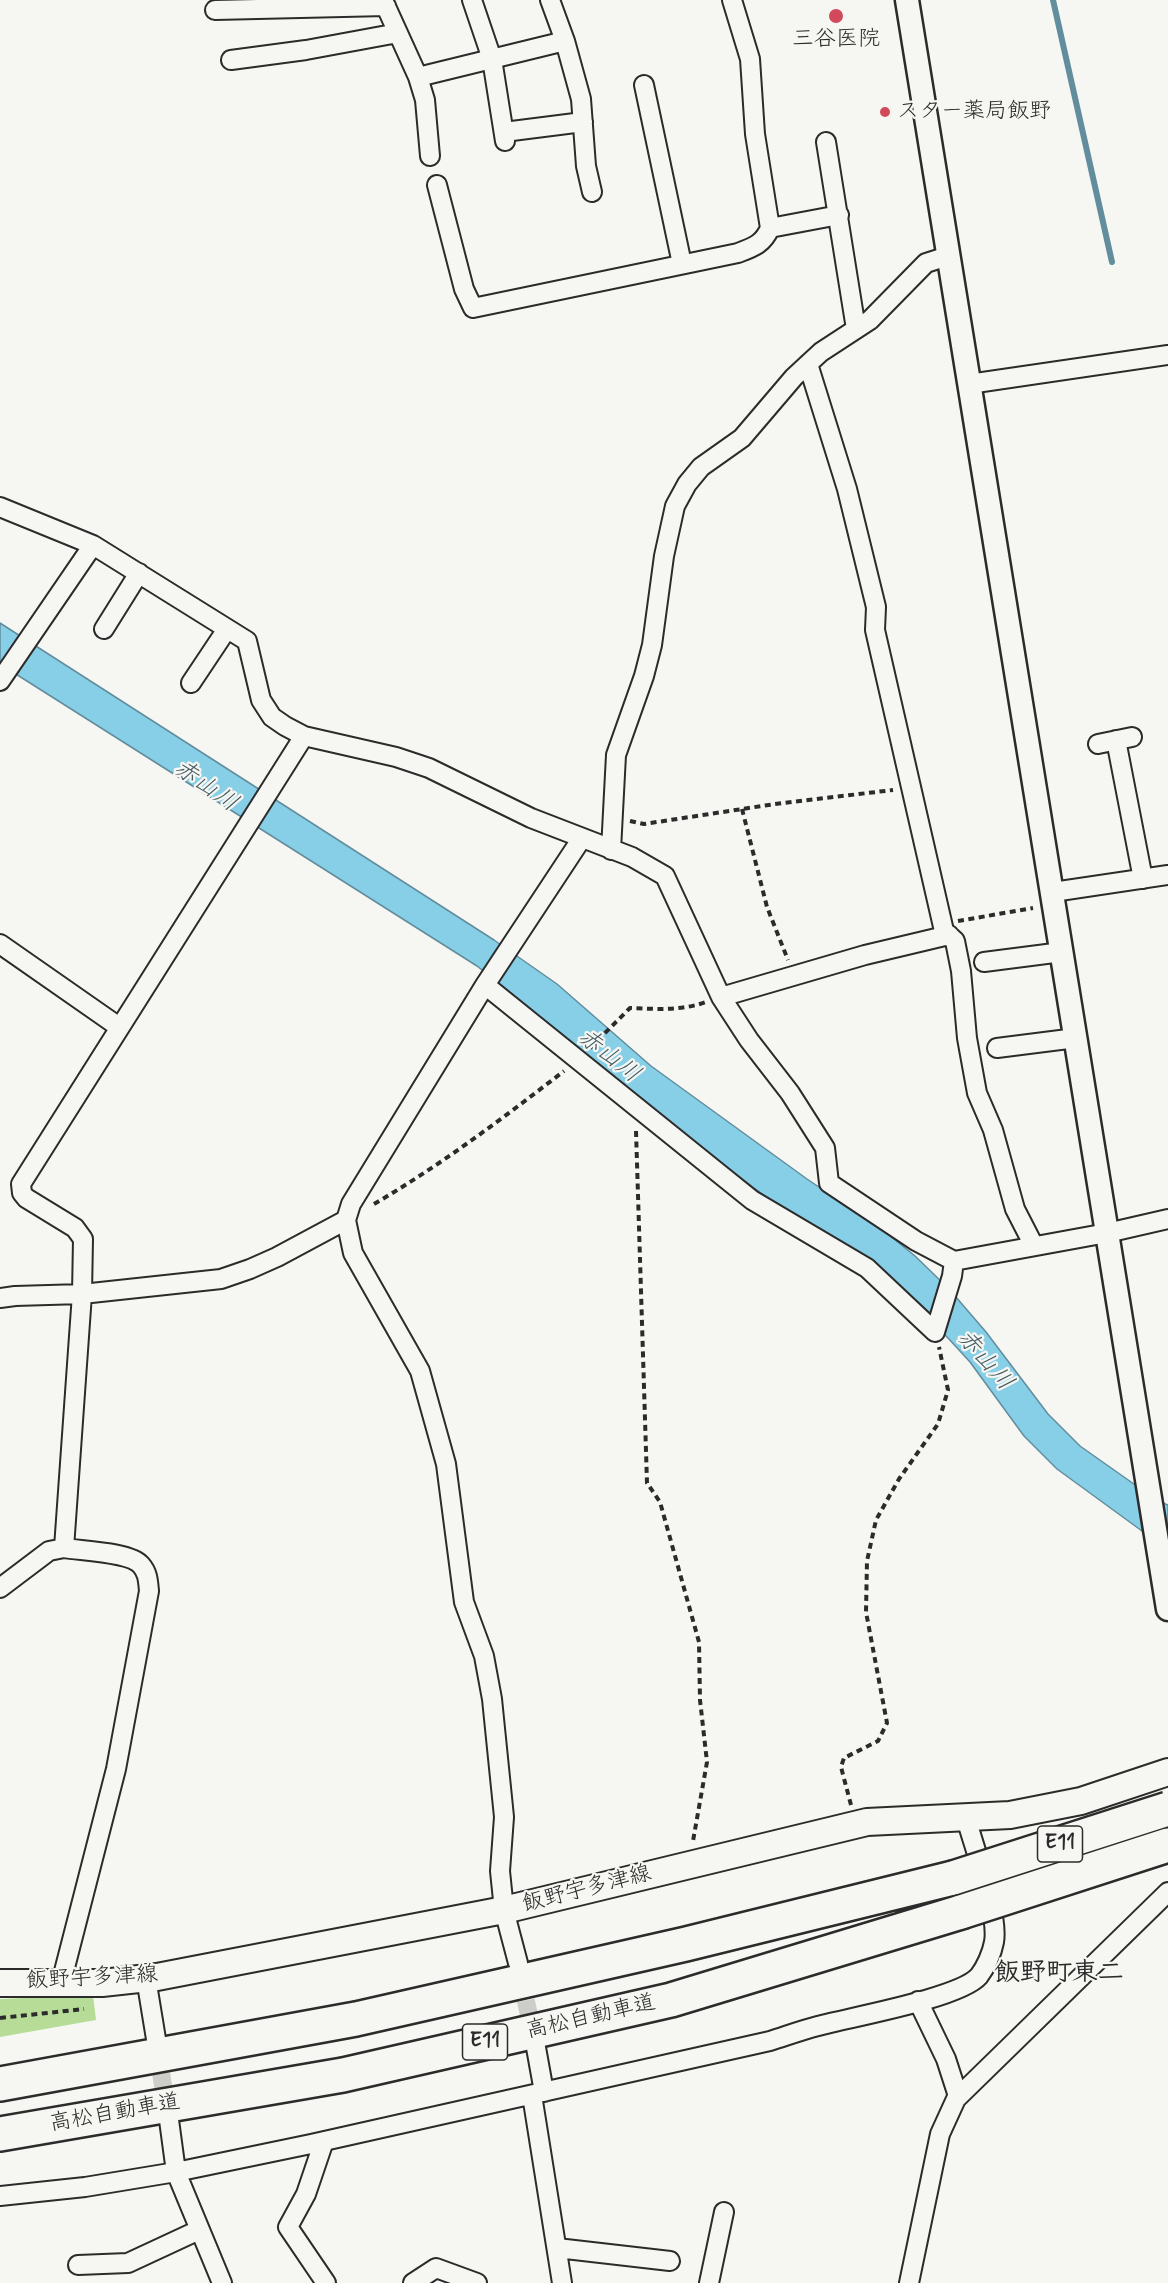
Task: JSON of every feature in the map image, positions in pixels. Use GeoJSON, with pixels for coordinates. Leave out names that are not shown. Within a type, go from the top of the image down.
{"type":"FeatureCollection","features":[{"type":"Feature","properties":{"kind":"highway","name":"E11"},"geometry":{"type":"LineString","coordinates":[[0,2084],[356,2019],[675,1947],[953,1878],[1168,1809]]}},
{"type":"Feature","properties":{"kind":"highway","name":"高松自動車道"},"geometry":{"type":"LineString","coordinates":[[0,2134],[343,2074],[671,2000],[961,1912],[1168,1845]]}},
{"type":"Feature","properties":{"kind":"main road","name":"飯野宇多津線"},"geometry":{"type":"LineString","coordinates":[[0,1983],[102,1983],[146,1978],[504,1910],[857,1825],[875,1822],[1010,1815],[1081,1801],[1168,1772]]}},
{"type":"Feature","properties":{"kind":"street"},"geometry":{"type":"LineString","coordinates":[[472,0],[492,59],[505,136],[583,122]]}},
{"type":"Feature","properties":{"kind":"street"},"geometry":{"type":"LineString","coordinates":[[550,0],[565,41],[581,99],[586,166],[592,192]]}},
{"type":"Feature","properties":{"kind":"street"},"geometry":{"type":"LineString","coordinates":[[437,185],[464,289],[473,308],[738,253],[758,246],[770,228],[755,134],[750,59],[732,0]]}},
{"type":"Feature","properties":{"kind":"street"},"geometry":{"type":"LineString","coordinates":[[907,0],[1168,1610]]}},
{"type":"Feature","properties":{"kind":"street"},"geometry":{"type":"LineString","coordinates":[[215,10],[385,3],[418,76],[425,100],[430,156]]}},
{"type":"Feature","properties":{"kind":"street"},"geometry":{"type":"LineString","coordinates":[[231,60],[306,50],[398,33]]}},
{"type":"Feature","properties":{"kind":"street"},"geometry":{"type":"LineString","coordinates":[[418,76],[565,41]]}},
{"type":"Feature","properties":{"kind":"street"},"geometry":{"type":"LineString","coordinates":[[644,85],[682,264]]}},
{"type":"Feature","properties":{"kind":"street"},"geometry":{"type":"LineString","coordinates":[[826,142],[856,329]]}},
{"type":"Feature","properties":{"kind":"street"},"geometry":{"type":"LineString","coordinates":[[770,228],[839,215]]}},
{"type":"Feature","properties":{"kind":"street"},"geometry":{"type":"LineString","coordinates":[[611,850],[616,755],[642,685],[675,506],[687,484],[701,467],[742,438],[794,377],[821,352],[870,320],[926,263],[948,256]]}},
{"type":"Feature","properties":{"kind":"street"},"geometry":{"type":"LineString","coordinates":[[969,384],[1168,355]]}},
{"type":"Feature","properties":{"kind":"street"},"geometry":{"type":"LineString","coordinates":[[808,364],[847,489],[876,607],[875,630],[911,788],[946,930],[955,941],[961,971],[967,1038],[977,1093],[993,1130],[1015,1209],[1034,1246]]}},
{"type":"Feature","properties":{"kind":"street"},"geometry":{"type":"LineString","coordinates":[[0,507],[93,545],[247,641],[261,700],[272,717],[304,736],[396,756],[429,768],[531,818],[632,857],[665,876],[721,997],[749,1040],[790,1093],[825,1148],[830,1182],[916,1240],[953,1269]]}},
{"type":"Feature","properties":{"kind":"street"},"geometry":{"type":"LineString","coordinates":[[3,677],[93,545]]}},
{"type":"Feature","properties":{"kind":"street"},"geometry":{"type":"LineString","coordinates":[[104,629],[139,573]]}},
{"type":"Feature","properties":{"kind":"street"},"geometry":{"type":"LineString","coordinates":[[192,682],[226,629]]}},
{"type":"Feature","properties":{"kind":"street"},"geometry":{"type":"LineString","coordinates":[[64,1548],[82,1294],[83,1239],[75,1228],[26,1198],[22,1193],[21,1184],[304,736]]}},
{"type":"Feature","properties":{"kind":"street"},"geometry":{"type":"LineString","coordinates":[[1116,740],[1143,879]]}},
{"type":"Feature","properties":{"kind":"street"},"geometry":{"type":"LineString","coordinates":[[518,1963],[504,1910],[500,1871],[504,1817],[492,1699],[484,1656],[464,1602],[446,1464],[420,1371],[353,1253],[346,1220],[351,1204],[485,985],[582,838]]}},
{"type":"Feature","properties":{"kind":"street"},"geometry":{"type":"LineString","coordinates":[[1054,898],[1168,875]]}},
{"type":"Feature","properties":{"kind":"street"},"geometry":{"type":"LineString","coordinates":[[721,997],[946,930]]}},
{"type":"Feature","properties":{"kind":"street"},"geometry":{"type":"LineString","coordinates":[[0,944],[119,1027]]}},
{"type":"Feature","properties":{"kind":"street"},"geometry":{"type":"LineString","coordinates":[[984,962],[1062,952]]}},
{"type":"Feature","properties":{"kind":"street"},"geometry":{"type":"LineString","coordinates":[[485,985],[752,1200],[867,1268],[936,1332],[953,1269]]}},
{"type":"Feature","properties":{"kind":"street"},"geometry":{"type":"LineString","coordinates":[[997,1048],[1076,1038]]}},
{"type":"Feature","properties":{"kind":"street"},"geometry":{"type":"LineString","coordinates":[[953,1269],[1034,1246],[1168,1219]]}},
{"type":"Feature","properties":{"kind":"street"},"geometry":{"type":"LineString","coordinates":[[0,1298],[82,1294],[221,1279],[278,1257],[346,1220]]}},
{"type":"Feature","properties":{"kind":"street"},"geometry":{"type":"LineString","coordinates":[[0,1588],[49,1551],[64,1548],[126,1557],[140,1563],[148,1576],[149,1591],[116,1769],[61,1983]]}},
{"type":"Feature","properties":{"kind":"street"},"geometry":{"type":"LineString","coordinates":[[0,2196],[85,2187],[176,2172],[324,2141],[770,2041],[817,2026],[959,1989],[979,1976],[994,1941],[994,1920],[966,1818]]}},
{"type":"Feature","properties":{"kind":"street"},"geometry":{"type":"LineString","coordinates":[[909,2283],[940,2134],[946,2116],[958,2096],[1168,1892]]}},
{"type":"Feature","properties":{"kind":"street"},"geometry":{"type":"LineString","coordinates":[[146,1978],[156,2039]]}},
{"type":"Feature","properties":{"kind":"street"},"geometry":{"type":"LineString","coordinates":[[918,2001],[946,2060],[958,2096]]}},
{"type":"Feature","properties":{"kind":"street"},"geometry":{"type":"LineString","coordinates":[[535,2042],[538,2093],[562,2283]]}},
{"type":"Feature","properties":{"kind":"street"},"geometry":{"type":"LineString","coordinates":[[169,2120],[176,2172],[222,2283]]}},
{"type":"Feature","properties":{"kind":"street"},"geometry":{"type":"LineString","coordinates":[[324,2141],[306,2194],[288,2227],[326,2283]]}},
{"type":"Feature","properties":{"kind":"street"},"geometry":{"type":"LineString","coordinates":[[709,2283],[724,2212]]}},
{"type":"Feature","properties":{"kind":"street"},"geometry":{"type":"LineString","coordinates":[[78,2265],[128,2263],[199,2230]]}},
{"type":"Feature","properties":{"kind":"street"},"geometry":{"type":"LineString","coordinates":[[557,2248],[670,2261]]}},
{"type":"Feature","properties":{"kind":"street"},"geometry":{"type":"LineString","coordinates":[[413,2283],[436,2268],[477,2283]]}},
{"type":"Feature","properties":{"kind":"path"},"geometry":{"type":"LineString","coordinates":[[613,817],[644,824],[911,788]]}},
{"type":"Feature","properties":{"kind":"path"},"geometry":{"type":"LineString","coordinates":[[742,809],[767,907],[793,975]]}},
{"type":"Feature","properties":{"kind":"path"},"geometry":{"type":"LineString","coordinates":[[946,930],[1054,898]]}},
{"type":"Feature","properties":{"kind":"path"},"geometry":{"type":"LineString","coordinates":[[346,1220],[414,1181],[466,1144],[578,1059],[630,1008],[662,1010],[691,1008],[721,997]]}},
{"type":"Feature","properties":{"kind":"path"},"geometry":{"type":"LineString","coordinates":[[636,1106],[647,1483],[660,1502],[699,1642],[700,1700],[707,1762],[689,1865]]}},
{"type":"Feature","properties":{"kind":"path"},"geometry":{"type":"LineString","coordinates":[[857,1825],[841,1767],[844,1758],[878,1741],[887,1723],[866,1611],[867,1561],[876,1520],[899,1479],[938,1424],[948,1390],[936,1332]]}},
{"type":"Feature","properties":{"kind":"path"},"geometry":{"type":"LineString","coordinates":[[0,2018],[84,2009]]}},
{"type":"Feature","properties":{"kind":"green space"},"geometry":{"type":"Polygon","coordinates":[[[93,1995],[96,2020],[0,2037],[0,1999],[93,1995]]]}},
{"type":"Feature","properties":{"kind":"water","name":"赤山川"},"geometry":{"type":"Polygon","coordinates":[[[0,623],[494,940],[557,984],[651,1066],[807,1179],[883,1230],[915,1256],[949,1289],[986,1332],[1048,1414],[1080,1446],[1158,1501],[1168,1505],[1168,1543],[1142,1531],[1057,1469],[1024,1436],[970,1362],[890,1281],[782,1209],[627,1092],[477,966],[0,664],[0,623]]]}},
{"type":"Feature","properties":{"kind":"waterway"},"geometry":{"type":"LineString","coordinates":[[1053,0],[1112,262]]}},
{"type":"Feature","properties":{"kind":"tunnel"},"geometry":{"type":"LineString","coordinates":[[520,1974],[534,2038]]}},
{"type":"Feature","properties":{"kind":"tunnel"},"geometry":{"type":"LineString","coordinates":[[157,2047],[167,2111]]}},
{"type":"Feature","properties":{"kind":"place","name":"三谷医院"},"geometry":{"type":"Point","coordinates":[836,16]}},
{"type":"Feature","properties":{"kind":"place","name":"スター薬局飯野"},"geometry":{"type":"Point","coordinates":[885,112]}},
{"type":"Feature","properties":{"kind":"district","name":"飯野町東二"},"geometry":{"type":"Point","coordinates":[1059,1975]}}]}
